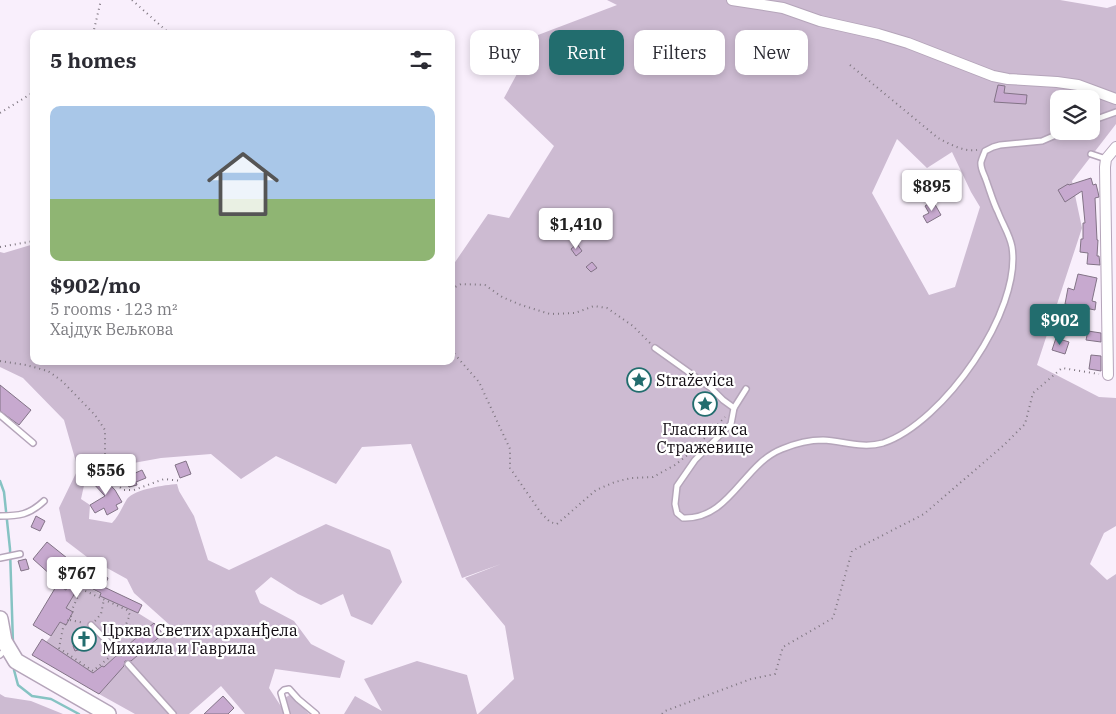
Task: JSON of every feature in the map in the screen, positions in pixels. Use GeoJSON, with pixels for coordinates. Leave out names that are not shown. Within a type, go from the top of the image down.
{"type":"FeatureCollection","features":[{"type":"Feature","properties":{"kind":"main road"},"geometry":{"type":"LineString","coordinates":[[0,619],[4,652],[26,668],[108,714]]}},
{"type":"Feature","properties":{"kind":"street"},"geometry":{"type":"LineString","coordinates":[[732,0],[783,8],[820,21],[878,34],[908,43],[993,76],[1078,85],[1116,99]]}},
{"type":"Feature","properties":{"kind":"street"},"geometry":{"type":"LineString","coordinates":[[1108,375],[1106,160],[1116,146]]}},
{"type":"Feature","properties":{"kind":"lane"},"geometry":{"type":"LineString","coordinates":[[1100,118],[1116,112]]}},
{"type":"Feature","properties":{"kind":"lane"},"geometry":{"type":"LineString","coordinates":[[746,389],[734,408],[731,424],[694,460],[678,486],[674,504],[677,513],[682,518],[696,517],[718,507],[726,501],[753,469],[764,459],[781,449],[815,440],[854,446],[882,443],[903,433],[933,411],[964,375],[997,323],[1012,269],[1012,246],[981,166],[985,151],[1000,145],[1042,141],[1050,138]]}},
{"type":"Feature","properties":{"kind":"lane"},"geometry":{"type":"LineString","coordinates":[[1091,154],[1106,160]]}},
{"type":"Feature","properties":{"kind":"lane"},"geometry":{"type":"LineString","coordinates":[[655,348],[712,388],[734,408]]}},
{"type":"Feature","properties":{"kind":"lane"},"geometry":{"type":"LineString","coordinates":[[0,415],[33,442]]}},
{"type":"Feature","properties":{"kind":"lane"},"geometry":{"type":"LineString","coordinates":[[0,516],[13,516],[33,511],[44,501]]}},
{"type":"Feature","properties":{"kind":"lane"},"geometry":{"type":"LineString","coordinates":[[2,558],[18,554]]}},
{"type":"Feature","properties":{"kind":"lane"},"geometry":{"type":"LineString","coordinates":[[90,625],[119,653]]}},
{"type":"Feature","properties":{"kind":"lane"},"geometry":{"type":"LineString","coordinates":[[128,664],[173,714]]}},
{"type":"Feature","properties":{"kind":"lane"},"geometry":{"type":"LineString","coordinates":[[287,714],[281,700],[281,693],[289,689],[316,714]]}},
{"type":"Feature","properties":{"kind":"path"},"geometry":{"type":"LineString","coordinates":[[94,30],[101,0]]}},
{"type":"Feature","properties":{"kind":"path"},"geometry":{"type":"LineString","coordinates":[[132,0],[166,30]]}},
{"type":"Feature","properties":{"kind":"path"},"geometry":{"type":"LineString","coordinates":[[850,65],[938,138],[970,151],[990,148]]}},
{"type":"Feature","properties":{"kind":"path"},"geometry":{"type":"LineString","coordinates":[[0,113],[30,94]]}},
{"type":"Feature","properties":{"kind":"path"},"geometry":{"type":"LineString","coordinates":[[0,247],[30,242]]}},
{"type":"Feature","properties":{"kind":"path"},"geometry":{"type":"LineString","coordinates":[[455,287],[461,284],[485,284],[502,297],[521,306],[550,314],[575,313],[594,306],[607,308],[633,326],[655,348]]}},
{"type":"Feature","properties":{"kind":"path"},"geometry":{"type":"LineString","coordinates":[[455,355],[479,382],[510,449],[510,468],[541,513],[550,522],[557,524],[596,490],[631,478],[653,477],[675,465],[734,408]]}},
{"type":"Feature","properties":{"kind":"path"},"geometry":{"type":"LineString","coordinates":[[0,361],[48,371],[75,394],[95,415],[105,430],[105,471],[124,490],[134,490],[164,479],[182,481]]}},
{"type":"Feature","properties":{"kind":"path"},"geometry":{"type":"LineString","coordinates":[[662,714],[665,711],[751,679],[775,674],[783,647],[832,618],[852,551],[924,514],[1004,445],[1025,424],[1033,394],[1062,368],[1108,375]]}},
{"type":"Feature","properties":{"kind":"path"},"geometry":{"type":"LineString","coordinates":[[70,620],[90,625],[101,614],[104,599]]}},
{"type":"Feature","properties":{"kind":"shaded area"},"geometry":{"type":"Polygon","coordinates":[[[607,0],[1060,0],[1107,8],[1116,5],[1116,124],[1072,181],[1082,228],[1037,365],[1099,397],[1116,398],[1116,526],[1104,533],[1090,564],[1107,580],[1116,574],[1116,714],[478,714],[514,679],[505,626],[465,578],[501,564],[462,578],[411,444],[362,447],[336,484],[276,456],[241,479],[211,454],[161,458],[98,468],[85,481],[81,499],[90,505],[89,519],[112,523],[127,499],[136,493],[150,488],[177,484],[179,491],[194,516],[208,560],[229,570],[326,524],[390,550],[402,582],[372,625],[351,616],[343,594],[321,605],[298,594],[271,577],[255,591],[260,603],[294,621],[311,644],[345,661],[340,678],[275,669],[269,688],[286,714],[245,714],[221,686],[189,714],[135,714],[99,694],[120,670],[172,627],[134,593],[127,579],[87,557],[66,541],[59,508],[78,469],[64,420],[23,378],[0,367],[0,252],[4,253],[30,245],[30,365],[455,365],[455,262],[488,214],[509,218],[554,146],[504,98],[516,75],[539,75],[539,35],[549,31],[549,75],[624,75],[624,30],[551,30],[617,5],[607,0]],[[897,139],[872,193],[929,295],[955,287],[980,207],[952,152],[927,168],[897,139]]]}},
{"type":"Feature","properties":{"kind":"shaded area"},"geometry":{"type":"Polygon","coordinates":[[[71,579],[154,623],[104,667],[93,673],[46,642],[60,622],[66,625],[73,613],[66,608],[74,595],[64,588],[71,579]]]}},
{"type":"Feature","properties":{"kind":"shaded area"},"geometry":{"type":"Polygon","coordinates":[[[417,661],[467,675],[477,714],[344,714],[355,696],[382,711],[364,679],[417,661]]]}},
{"type":"Feature","properties":{"kind":"shaded area"},"geometry":{"type":"Polygon","coordinates":[[[0,694],[5,697],[31,701],[63,714],[0,714],[0,694]]]}},
{"type":"Feature","properties":{"kind":"shaded area"},"geometry":{"type":"Polygon","coordinates":[[[291,694],[309,714],[290,714],[285,698],[291,694]]]}},
{"type":"Feature","properties":{"kind":"building"},"geometry":{"type":"Polygon","coordinates":[[[998,85],[1005,86],[1004,93],[1027,95],[1026,104],[994,102],[998,85]]]}},
{"type":"Feature","properties":{"kind":"building"},"geometry":{"type":"Polygon","coordinates":[[[1091,178],[1093,185],[1096,184],[1099,197],[1095,198],[1098,240],[1097,256],[1099,256],[1100,265],[1087,264],[1088,253],[1080,252],[1081,239],[1083,239],[1083,223],[1085,223],[1082,191],[1065,202],[1058,190],[1068,184],[1091,178]]]}},
{"type":"Feature","properties":{"kind":"building"},"geometry":{"type":"Polygon","coordinates":[[[933,201],[941,215],[927,223],[923,216],[929,213],[925,206],[933,201]]]}},
{"type":"Feature","properties":{"kind":"building"},"geometry":{"type":"Polygon","coordinates":[[[577,244],[582,251],[576,256],[571,249],[577,244]]]}},
{"type":"Feature","properties":{"kind":"building"},"geometry":{"type":"Polygon","coordinates":[[[592,262],[597,268],[591,272],[586,267],[592,262]]]}},
{"type":"Feature","properties":{"kind":"building"},"geometry":{"type":"Polygon","coordinates":[[[1078,274],[1097,278],[1092,301],[1096,302],[1095,310],[1065,304],[1068,288],[1074,290],[1078,274]]]}},
{"type":"Feature","properties":{"kind":"building"},"geometry":{"type":"Polygon","coordinates":[[[1088,331],[1101,333],[1101,342],[1086,340],[1088,331]]]}},
{"type":"Feature","properties":{"kind":"building"},"geometry":{"type":"Polygon","coordinates":[[[1056,338],[1069,342],[1065,354],[1052,350],[1056,338]]]}},
{"type":"Feature","properties":{"kind":"building"},"geometry":{"type":"Polygon","coordinates":[[[1091,355],[1101,356],[1101,371],[1089,369],[1091,355]]]}},
{"type":"Feature","properties":{"kind":"building"},"geometry":{"type":"Polygon","coordinates":[[[0,385],[31,410],[19,425],[0,411],[0,385]]]}},
{"type":"Feature","properties":{"kind":"building"},"geometry":{"type":"Polygon","coordinates":[[[186,461],[191,474],[180,478],[175,465],[186,461]]]}},
{"type":"Feature","properties":{"kind":"building"},"geometry":{"type":"Polygon","coordinates":[[[142,470],[146,478],[136,482],[137,485],[129,487],[124,478],[142,470]]]}},
{"type":"Feature","properties":{"kind":"building"},"geometry":{"type":"Polygon","coordinates":[[[99,473],[115,490],[122,502],[116,505],[118,509],[107,515],[104,508],[95,513],[90,505],[105,496],[91,481],[99,473]]]}},
{"type":"Feature","properties":{"kind":"building"},"geometry":{"type":"Polygon","coordinates":[[[36,516],[45,521],[40,531],[31,527],[36,516]]]}},
{"type":"Feature","properties":{"kind":"building"},"geometry":{"type":"Polygon","coordinates":[[[47,542],[67,558],[52,576],[33,559],[47,542]]]}},
{"type":"Feature","properties":{"kind":"building"},"geometry":{"type":"Polygon","coordinates":[[[26,559],[29,569],[21,571],[18,561],[26,559]]]}},
{"type":"Feature","properties":{"kind":"building"},"geometry":{"type":"Polygon","coordinates":[[[78,564],[108,578],[104,587],[142,605],[138,613],[100,596],[101,593],[81,583],[66,608],[73,612],[66,625],[60,622],[51,636],[33,625],[57,585],[66,590],[78,564]]]}},
{"type":"Feature","properties":{"kind":"building"},"geometry":{"type":"Polygon","coordinates":[[[154,623],[163,634],[131,661],[125,661],[124,666],[99,694],[32,655],[42,639],[93,673],[102,666],[104,667],[116,656],[122,656],[122,650],[154,623]]]}},
{"type":"Feature","properties":{"kind":"building","name":"Црква Светих арханђела Михаила и Гаврила"},"geometry":{"type":"Polygon","coordinates":[[[88,628],[96,636],[85,649],[75,651],[73,646],[77,634],[84,632],[88,628]]]}},
{"type":"Feature","properties":{"kind":"building"},"geometry":{"type":"Polygon","coordinates":[[[223,696],[234,708],[228,714],[204,714],[223,696]]]}},
{"type":"Feature","properties":{"kind":"waterway"},"geometry":{"type":"LineString","coordinates":[[0,481],[4,492],[10,549],[13,644]]}},
{"type":"Feature","properties":{"kind":"waterway"},"geometry":{"type":"LineString","coordinates":[[14,670],[18,685],[32,696],[51,699],[79,714]]}},
{"type":"Feature","properties":{"kind":"place","name":"Straževica"},"geometry":{"type":"Point","coordinates":[639,380]}},
{"type":"Feature","properties":{"kind":"place","name":"Гласник са Стражевице"},"geometry":{"type":"Point","coordinates":[705,404]}},
{"type":"Feature","properties":{"kind":"place","name":"Црква Светих арханђела Михаила и Гаврила"},"geometry":{"type":"Point","coordinates":[84,639]}}]}
